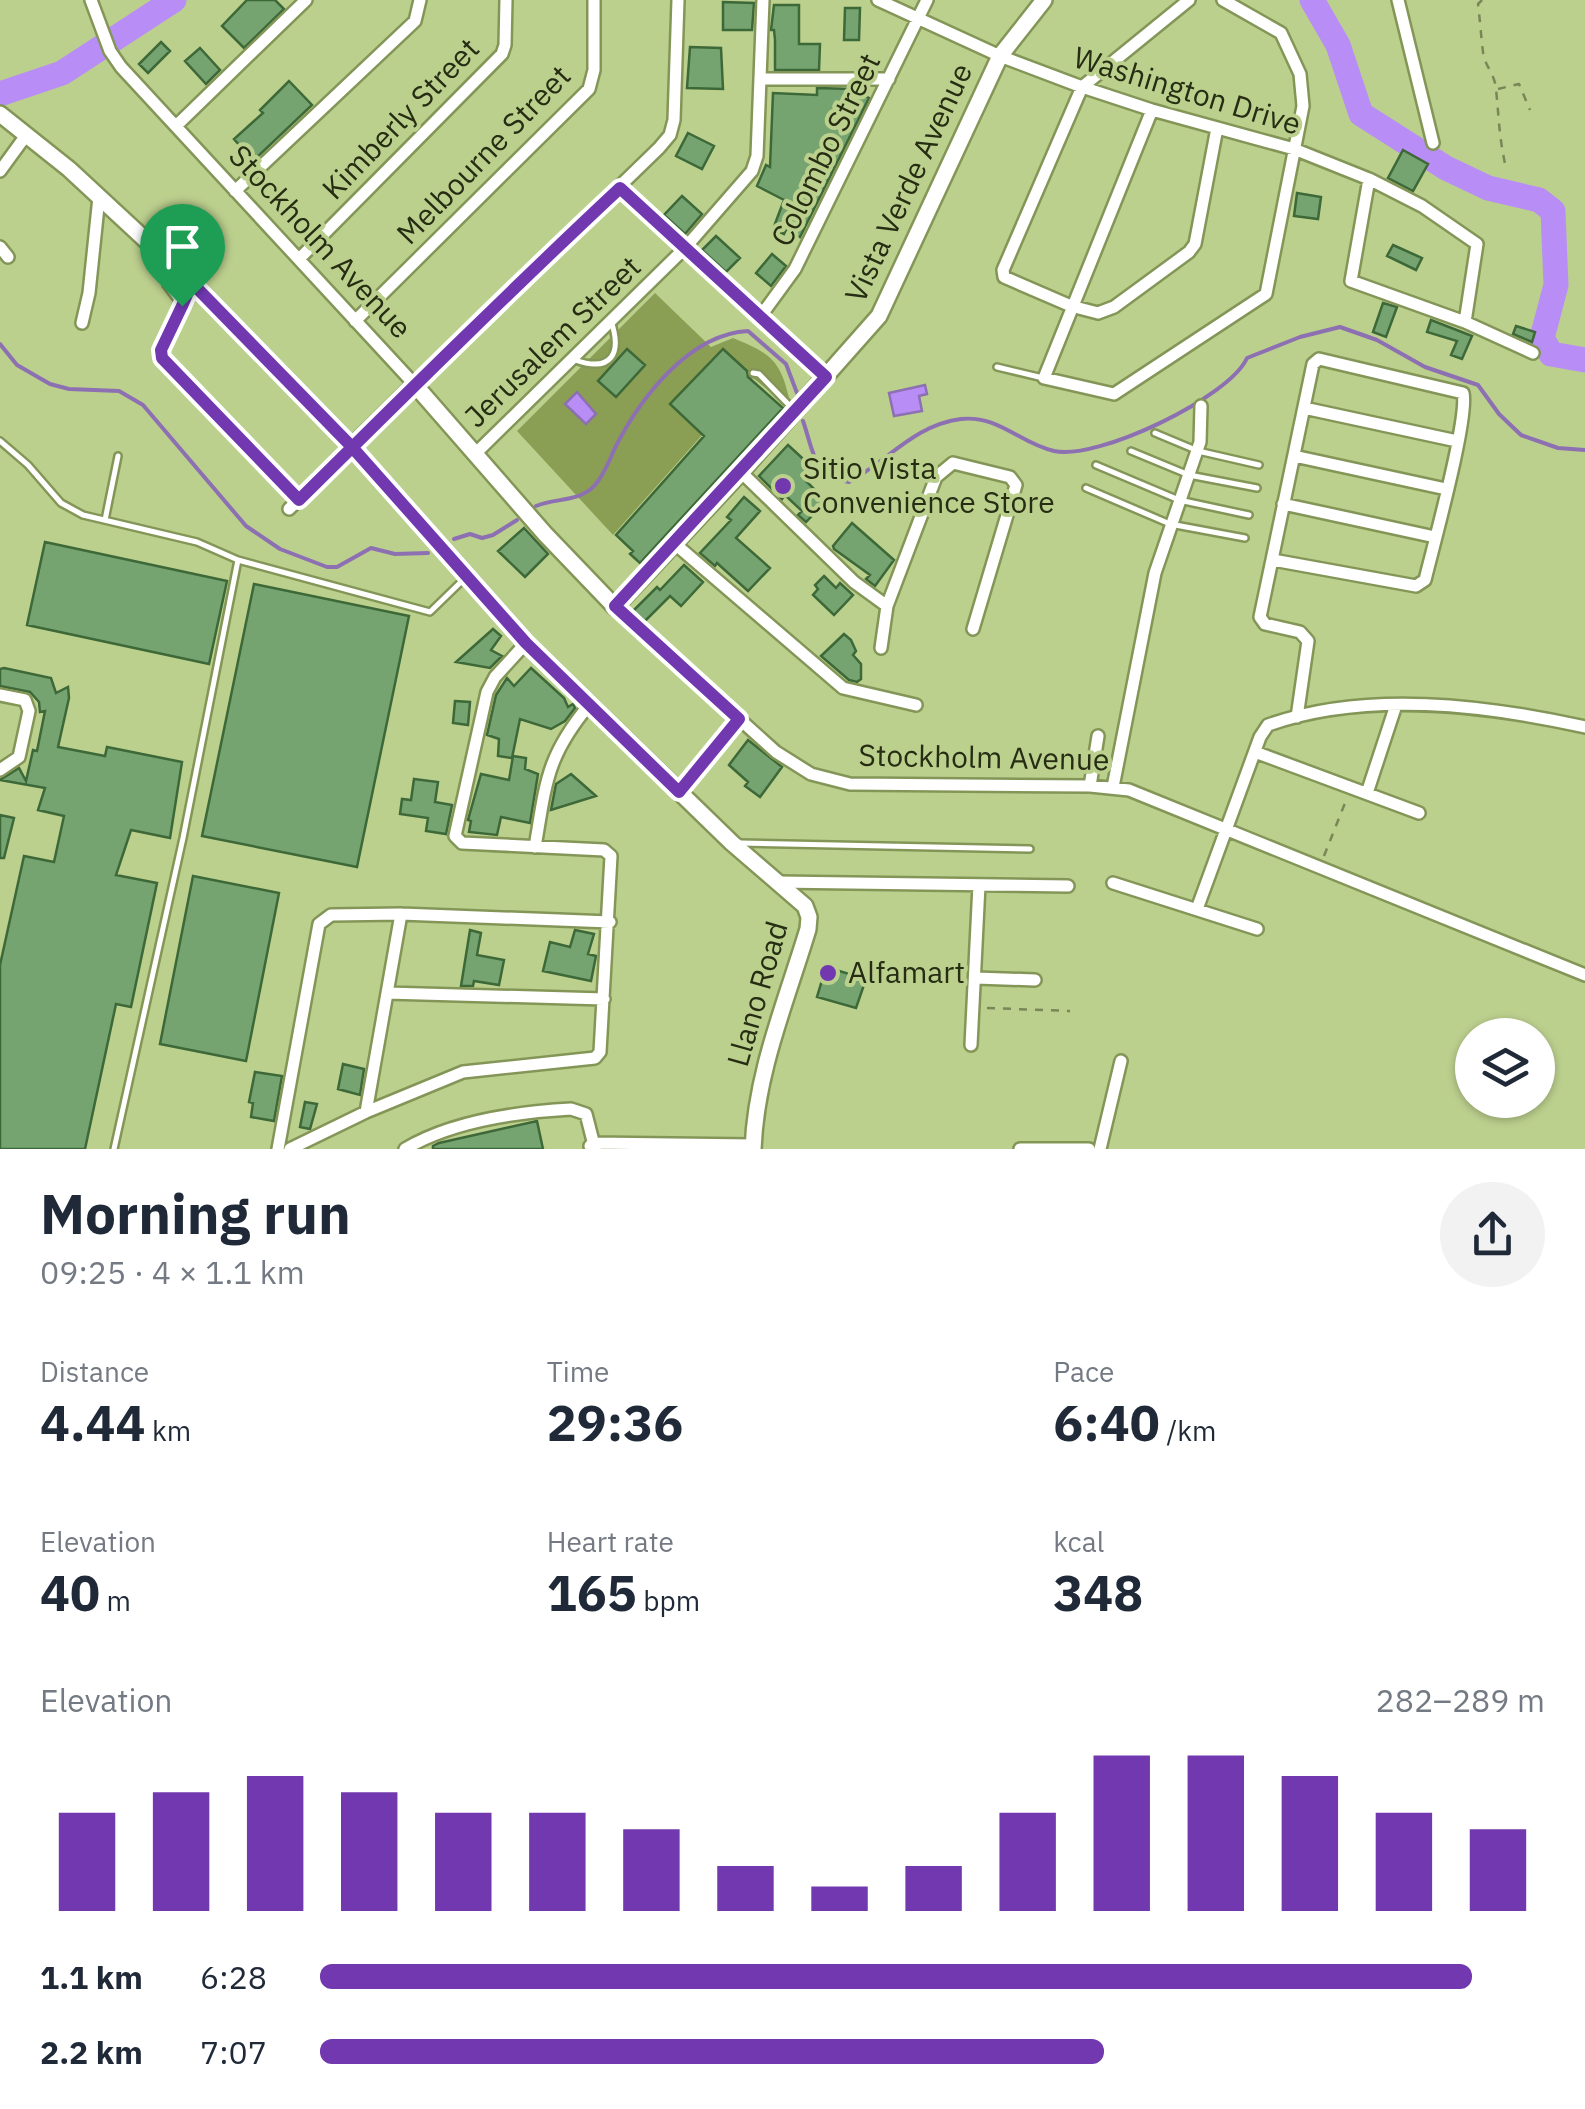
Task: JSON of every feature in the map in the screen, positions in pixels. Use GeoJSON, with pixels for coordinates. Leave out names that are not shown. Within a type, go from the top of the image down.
{"type":"FeatureCollection","features":[{"type":"Feature","properties":{"kind":"main road","name":"Vista Verde Avenue"},"geometry":{"type":"LineString","coordinates":[[615,606],[871,327],[1000,56],[1044,0]]}},
{"type":"Feature","properties":{"kind":"main road","name":"Llano Road"},"geometry":{"type":"LineString","coordinates":[[0,114],[99,196],[192,283],[352,447],[526,643],[732,843],[805,906],[810,918],[762,1073],[753,1147]]}},
{"type":"Feature","properties":{"kind":"main road"},"geometry":{"type":"LineString","coordinates":[[352,447],[415,385]]}},
{"type":"Feature","properties":{"kind":"main road","name":"Stockholm Avenue"},"geometry":{"type":"LineString","coordinates":[[415,385],[572,564],[615,606]]}},
{"type":"Feature","properties":{"kind":"street","name":"Stockholm Avenue"},"geometry":{"type":"LineString","coordinates":[[91,0],[107,44],[176,126],[415,385]]}},
{"type":"Feature","properties":{"kind":"street"},"geometry":{"type":"LineString","coordinates":[[176,126],[292,5],[306,0]]}},
{"type":"Feature","properties":{"kind":"street"},"geometry":{"type":"LineString","coordinates":[[236,191],[415,21],[420,0]]}},
{"type":"Feature","properties":{"kind":"street","name":"Kimberly Street"},"geometry":{"type":"LineString","coordinates":[[299,259],[502,54],[506,0]]}},
{"type":"Feature","properties":{"kind":"street","name":"Melbourne Street"},"geometry":{"type":"LineString","coordinates":[[355,320],[589,90],[594,70],[594,0]]}},
{"type":"Feature","properties":{"kind":"street"},"geometry":{"type":"LineString","coordinates":[[415,385],[670,135],[674,120],[678,0]]}},
{"type":"Feature","properties":{"kind":"street","name":"Jerusalem Street"},"geometry":{"type":"LineString","coordinates":[[475,454],[685,248],[752,171],[758,156],[762,0]]}},
{"type":"Feature","properties":{"kind":"street","name":"Washington Drive"},"geometry":{"type":"LineString","coordinates":[[878,0],[1000,56],[1152,110],[1294,148],[1369,178],[1422,206],[1478,246],[1464,322]]}},
{"type":"Feature","properties":{"kind":"street","name":"Colombo Street"},"geometry":{"type":"LineString","coordinates":[[760,317],[795,270],[926,0]]}},
{"type":"Feature","properties":{"kind":"street"},"geometry":{"type":"LineString","coordinates":[[1189,0],[1082,87],[1003,270],[1007,281],[1070,306],[1106,312],[1190,252],[1195,244],[1216,128]]}},
{"type":"Feature","properties":{"kind":"street"},"geometry":{"type":"LineString","coordinates":[[1152,110],[1044,378],[1114,394],[1266,294],[1303,106],[1300,74],[1281,33],[1222,0]]}},
{"type":"Feature","properties":{"kind":"street"},"geometry":{"type":"LineString","coordinates":[[1398,0],[1433,144]]}},
{"type":"Feature","properties":{"kind":"street"},"geometry":{"type":"LineString","coordinates":[[762,79],[888,79]]}},
{"type":"Feature","properties":{"kind":"street"},"geometry":{"type":"LineString","coordinates":[[0,171],[27,134]]}},
{"type":"Feature","properties":{"kind":"street"},"geometry":{"type":"LineString","coordinates":[[1369,178],[1349,280],[1464,322],[1533,353]]}},
{"type":"Feature","properties":{"kind":"street"},"geometry":{"type":"LineString","coordinates":[[620,188],[826,377]]}},
{"type":"Feature","properties":{"kind":"street"},"geometry":{"type":"LineString","coordinates":[[82,323],[99,196]]}},
{"type":"Feature","properties":{"kind":"street"},"geometry":{"type":"LineString","coordinates":[[192,283],[161,350],[162,358],[294,504],[352,447]]}},
{"type":"Feature","properties":{"kind":"street"},"geometry":{"type":"LineString","coordinates":[[1272,560],[1416,586],[1426,580],[1457,441],[1463,392],[1319,359],[1313,364],[1283,504],[1260,618],[1264,624],[1300,632],[1308,641],[1297,717]]}},
{"type":"Feature","properties":{"kind":"street"},"geometry":{"type":"LineString","coordinates":[[1113,787],[1148,601],[1170,524],[1198,451],[1201,406]]}},
{"type":"Feature","properties":{"kind":"street"},"geometry":{"type":"LineString","coordinates":[[1304,408],[1457,441]]}},
{"type":"Feature","properties":{"kind":"street"},"geometry":{"type":"LineString","coordinates":[[1294,456],[1446,489]]}},
{"type":"Feature","properties":{"kind":"street"},"geometry":{"type":"LineString","coordinates":[[881,648],[887,606],[936,478],[953,462],[1010,478],[1016,485],[974,628]]}},
{"type":"Feature","properties":{"kind":"street"},"geometry":{"type":"LineString","coordinates":[[741,472],[854,582],[887,606]]}},
{"type":"Feature","properties":{"kind":"street"},"geometry":{"type":"LineString","coordinates":[[1283,504],[1435,537]]}},
{"type":"Feature","properties":{"kind":"street"},"geometry":{"type":"LineString","coordinates":[[674,543],[844,688],[916,706]]}},
{"type":"Feature","properties":{"kind":"street","name":"Stockholm Avenue"},"geometry":{"type":"LineString","coordinates":[[615,606],[795,766],[830,780],[863,784],[1113,787],[1147,796],[1585,975]]}},
{"type":"Feature","properties":{"kind":"street"},"geometry":{"type":"LineString","coordinates":[[290,1149],[463,1072],[595,1058],[600,1052],[611,856],[604,850],[462,842],[455,836],[486,692],[526,643]]}},
{"type":"Feature","properties":{"kind":"street"},"geometry":{"type":"LineString","coordinates":[[0,696],[27,703],[29,711],[20,757],[0,770]]}},
{"type":"Feature","properties":{"kind":"street"},"geometry":{"type":"LineString","coordinates":[[1366,793],[1396,704]]}},
{"type":"Feature","properties":{"kind":"street"},"geometry":{"type":"LineString","coordinates":[[1196,909],[1268,725],[1297,717],[1396,704],[1489,709],[1585,727]]}},
{"type":"Feature","properties":{"kind":"street"},"geometry":{"type":"LineString","coordinates":[[535,847],[548,771],[558,748],[589,705]]}},
{"type":"Feature","properties":{"kind":"street"},"geometry":{"type":"LineString","coordinates":[[1090,786],[1098,736]]}},
{"type":"Feature","properties":{"kind":"street"},"geometry":{"type":"LineString","coordinates":[[1255,752],[1419,813]]}},
{"type":"Feature","properties":{"kind":"street"},"geometry":{"type":"LineString","coordinates":[[777,882],[1068,886]]}},
{"type":"Feature","properties":{"kind":"street"},"geometry":{"type":"LineString","coordinates":[[1112,883],[1256,929]]}},
{"type":"Feature","properties":{"kind":"street"},"geometry":{"type":"LineString","coordinates":[[971,1045],[979,885]]}},
{"type":"Feature","properties":{"kind":"street"},"geometry":{"type":"LineString","coordinates":[[366,1112],[401,914]]}},
{"type":"Feature","properties":{"kind":"street"},"geometry":{"type":"LineString","coordinates":[[278,1149],[320,924],[331,915],[610,922]]}},
{"type":"Feature","properties":{"kind":"street"},"geometry":{"type":"LineString","coordinates":[[976,978],[1035,980]]}},
{"type":"Feature","properties":{"kind":"street"},"geometry":{"type":"LineString","coordinates":[[387,992],[604,999]]}},
{"type":"Feature","properties":{"kind":"street"},"geometry":{"type":"LineString","coordinates":[[1100,1149],[1121,1060]]}},
{"type":"Feature","properties":{"kind":"street"},"geometry":{"type":"LineString","coordinates":[[405,1149],[462,1126],[571,1109],[586,1114],[592,1147],[753,1147]]}},
{"type":"Feature","properties":{"kind":"street"},"geometry":{"type":"LineString","coordinates":[[1020,1149],[1089,1149]]}},
{"type":"Feature","properties":{"kind":"lane"},"geometry":{"type":"LineString","coordinates":[[166,258],[164,278],[182,306]]}},
{"type":"Feature","properties":{"kind":"lane"},"geometry":{"type":"LineString","coordinates":[[572,359],[591,366],[614,355],[618,341],[611,321]]}},
{"type":"Feature","properties":{"kind":"lane"},"geometry":{"type":"LineString","coordinates":[[997,367],[1044,378]]}},
{"type":"Feature","properties":{"kind":"lane"},"geometry":{"type":"LineString","coordinates":[[753,373],[759,374],[794,410]]}},
{"type":"Feature","properties":{"kind":"lane"},"geometry":{"type":"LineString","coordinates":[[1155,433],[1198,451],[1259,465]]}},
{"type":"Feature","properties":{"kind":"lane"},"geometry":{"type":"LineString","coordinates":[[0,440],[69,509],[198,542],[238,560],[430,612],[466,576]]}},
{"type":"Feature","properties":{"kind":"lane"},"geometry":{"type":"LineString","coordinates":[[1131,451],[1189,475],[1256,488]]}},
{"type":"Feature","properties":{"kind":"lane"},"geometry":{"type":"LineString","coordinates":[[105,520],[118,456]]}},
{"type":"Feature","properties":{"kind":"lane"},"geometry":{"type":"LineString","coordinates":[[1096,465],[1179,500],[1250,514]]}},
{"type":"Feature","properties":{"kind":"lane"},"geometry":{"type":"LineString","coordinates":[[1086,488],[1170,524],[1246,538]]}},
{"type":"Feature","properties":{"kind":"lane"},"geometry":{"type":"LineString","coordinates":[[114,1149],[238,560]]}},
{"type":"Feature","properties":{"kind":"lane"},"geometry":{"type":"LineString","coordinates":[[732,843],[1030,848]]}},
{"type":"Feature","properties":{"kind":"path"},"geometry":{"type":"LineString","coordinates":[[1482,0],[1478,4],[1482,48],[1492,68],[1506,168]]}},
{"type":"Feature","properties":{"kind":"path"},"geometry":{"type":"LineString","coordinates":[[1496,90],[1519,84],[1530,110]]}},
{"type":"Feature","properties":{"kind":"path"},"geometry":{"type":"LineString","coordinates":[[679,792],[739,719]]}},
{"type":"Feature","properties":{"kind":"path"},"geometry":{"type":"LineString","coordinates":[[1320,866],[1351,788]]}},
{"type":"Feature","properties":{"kind":"path"},"geometry":{"type":"LineString","coordinates":[[974,1008],[1070,1011]]}},
{"type":"Feature","properties":{"kind":"green space"},"geometry":{"type":"Polygon","coordinates":[[[655,293],[711,347],[733,338],[764,353],[782,374],[789,398],[784,403],[753,378],[613,535],[517,431],[655,293]]]}},
{"type":"Feature","properties":{"kind":"shaded area"},"geometry":{"type":"Polygon","coordinates":[[[925,385],[927,394],[919,396],[922,411],[894,416],[889,393],[925,385]]]}},
{"type":"Feature","properties":{"kind":"shaded area"},"geometry":{"type":"Polygon","coordinates":[[[577,392],[596,414],[586,424],[565,404],[577,392]]]}},
{"type":"Feature","properties":{"kind":"building"},"geometry":{"type":"Polygon","coordinates":[[[247,0],[275,0],[284,9],[244,48],[222,26],[247,0]]]}},
{"type":"Feature","properties":{"kind":"building"},"geometry":{"type":"Polygon","coordinates":[[[723,2],[754,3],[752,30],[723,30],[723,2]]]}},
{"type":"Feature","properties":{"kind":"building"},"geometry":{"type":"Polygon","coordinates":[[[774,5],[799,5],[799,44],[820,44],[819,70],[775,70],[771,30],[774,5]]]}},
{"type":"Feature","properties":{"kind":"building"},"geometry":{"type":"Polygon","coordinates":[[[845,8],[860,8],[859,40],[844,40],[845,8]]]}},
{"type":"Feature","properties":{"kind":"building"},"geometry":{"type":"Polygon","coordinates":[[[161,42],[170,51],[148,73],[139,64],[161,42]]]}},
{"type":"Feature","properties":{"kind":"building"},"geometry":{"type":"Polygon","coordinates":[[[690,47],[721,48],[723,89],[687,88],[690,47]]]}},
{"type":"Feature","properties":{"kind":"building"},"geometry":{"type":"Polygon","coordinates":[[[200,48],[220,70],[206,84],[185,61],[200,48]]]}},
{"type":"Feature","properties":{"kind":"building"},"geometry":{"type":"Polygon","coordinates":[[[289,81],[312,105],[253,161],[234,139],[263,113],[260,110],[289,81]]]}},
{"type":"Feature","properties":{"kind":"building"},"geometry":{"type":"Polygon","coordinates":[[[817,88],[851,89],[869,98],[800,237],[773,229],[784,200],[757,186],[766,165],[770,167],[773,93],[817,95],[817,88]]]}},
{"type":"Feature","properties":{"kind":"building"},"geometry":{"type":"Polygon","coordinates":[[[688,133],[714,146],[702,169],[676,156],[688,133]]]}},
{"type":"Feature","properties":{"kind":"building"},"geometry":{"type":"Polygon","coordinates":[[[1403,150],[1428,164],[1413,191],[1388,178],[1403,150]]]}},
{"type":"Feature","properties":{"kind":"building"},"geometry":{"type":"Polygon","coordinates":[[[1297,193],[1321,197],[1318,219],[1294,216],[1297,193]]]}},
{"type":"Feature","properties":{"kind":"building"},"geometry":{"type":"Polygon","coordinates":[[[682,196],[702,214],[685,234],[664,215],[682,196]]]}},
{"type":"Feature","properties":{"kind":"building"},"geometry":{"type":"Polygon","coordinates":[[[716,236],[740,258],[726,272],[702,250],[716,236]]]}},
{"type":"Feature","properties":{"kind":"building"},"geometry":{"type":"Polygon","coordinates":[[[1393,245],[1422,258],[1416,270],[1387,256],[1393,245]]]}},
{"type":"Feature","properties":{"kind":"building"},"geometry":{"type":"Polygon","coordinates":[[[772,254],[786,266],[771,286],[756,273],[772,254]]]}},
{"type":"Feature","properties":{"kind":"building"},"geometry":{"type":"Polygon","coordinates":[[[1383,303],[1397,307],[1386,337],[1373,332],[1383,303]]]}},
{"type":"Feature","properties":{"kind":"building"},"geometry":{"type":"Polygon","coordinates":[[[1431,320],[1472,336],[1462,359],[1451,355],[1457,341],[1427,332],[1431,320]]]}},
{"type":"Feature","properties":{"kind":"building"},"geometry":{"type":"Polygon","coordinates":[[[1516,326],[1535,332],[1532,342],[1513,334],[1516,326]]]}},
{"type":"Feature","properties":{"kind":"building"},"geometry":{"type":"Polygon","coordinates":[[[627,349],[645,365],[616,397],[598,381],[627,349]]]}},
{"type":"Feature","properties":{"kind":"building"},"geometry":{"type":"Polygon","coordinates":[[[723,349],[783,408],[640,563],[616,535],[704,436],[670,404],[723,349]]]}},
{"type":"Feature","properties":{"kind":"building"},"geometry":{"type":"Polygon","coordinates":[[[788,445],[812,467],[802,477],[826,501],[806,522],[798,515],[802,511],[785,495],[782,499],[759,476],[788,445]]]}},
{"type":"Feature","properties":{"kind":"building"},"geometry":{"type":"Polygon","coordinates":[[[744,497],[760,511],[736,538],[770,568],[748,591],[700,553],[731,520],[727,517],[744,497]]]}},
{"type":"Feature","properties":{"kind":"building"},"geometry":{"type":"Polygon","coordinates":[[[852,523],[894,560],[875,586],[866,579],[870,575],[834,549],[852,523]]]}},
{"type":"Feature","properties":{"kind":"building"},"geometry":{"type":"Polygon","coordinates":[[[524,528],[548,554],[525,577],[498,551],[524,528]]]}},
{"type":"Feature","properties":{"kind":"building"},"geometry":{"type":"Polygon","coordinates":[[[45,542],[227,581],[209,664],[27,625],[45,542]]]}},
{"type":"Feature","properties":{"kind":"building"},"geometry":{"type":"Polygon","coordinates":[[[684,565],[703,582],[681,606],[670,596],[645,621],[633,611],[657,587],[660,590],[684,565]]]}},
{"type":"Feature","properties":{"kind":"building"},"geometry":{"type":"Polygon","coordinates":[[[824,576],[836,588],[840,583],[853,595],[834,615],[813,595],[818,589],[815,585],[824,576]]]}},
{"type":"Feature","properties":{"kind":"building"},"geometry":{"type":"Polygon","coordinates":[[[254,584],[409,616],[357,867],[202,836],[254,584]]]}},
{"type":"Feature","properties":{"kind":"building"},"geometry":{"type":"Polygon","coordinates":[[[493,629],[501,636],[491,650],[502,656],[490,668],[456,662],[493,629]]]}},
{"type":"Feature","properties":{"kind":"building"},"geometry":{"type":"Polygon","coordinates":[[[844,634],[851,640],[856,651],[853,655],[861,664],[861,679],[857,682],[849,680],[821,656],[844,634]]]}},
{"type":"Feature","properties":{"kind":"building"},"geometry":{"type":"Polygon","coordinates":[[[531,668],[564,698],[568,707],[573,704],[575,708],[565,721],[551,729],[520,719],[512,758],[498,756],[499,739],[487,735],[496,695],[507,678],[514,686],[531,668]]]}},
{"type":"Feature","properties":{"kind":"building"},"geometry":{"type":"Polygon","coordinates":[[[0,669],[51,678],[56,693],[68,687],[58,747],[105,756],[107,747],[182,762],[170,838],[131,830],[116,875],[157,883],[131,1007],[116,1004],[85,1149],[0,1149],[0,965],[24,856],[54,862],[64,816],[38,810],[45,788],[0,780],[19,768],[26,781],[45,711],[40,712],[39,702],[30,692],[0,686],[0,669]]]}},
{"type":"Feature","properties":{"kind":"building"},"geometry":{"type":"Polygon","coordinates":[[[455,701],[470,702],[468,725],[453,723],[455,701]]]}},
{"type":"Feature","properties":{"kind":"building"},"geometry":{"type":"Polygon","coordinates":[[[748,740],[782,767],[760,797],[745,786],[748,782],[729,765],[748,740]]]}},
{"type":"Feature","properties":{"kind":"building"},"geometry":{"type":"Polygon","coordinates":[[[513,756],[526,758],[525,769],[538,774],[530,823],[501,817],[497,835],[469,832],[468,820],[481,774],[509,780],[513,756]]]}},
{"type":"Feature","properties":{"kind":"building"},"geometry":{"type":"Polygon","coordinates":[[[571,774],[596,796],[551,810],[556,784],[571,774]]]}},
{"type":"Feature","properties":{"kind":"building"},"geometry":{"type":"Polygon","coordinates":[[[414,779],[438,782],[435,802],[452,805],[446,834],[426,831],[428,818],[400,814],[402,799],[411,800],[414,779]]]}},
{"type":"Feature","properties":{"kind":"building"},"geometry":{"type":"Polygon","coordinates":[[[0,815],[14,818],[4,858],[0,858],[0,815]]]}},
{"type":"Feature","properties":{"kind":"building"},"geometry":{"type":"Polygon","coordinates":[[[193,876],[279,893],[246,1061],[160,1044],[193,876]]]}},
{"type":"Feature","properties":{"kind":"building"},"geometry":{"type":"Polygon","coordinates":[[[470,930],[481,933],[477,955],[504,960],[499,985],[474,981],[473,986],[461,986],[470,930]]]}},
{"type":"Feature","properties":{"kind":"building"},"geometry":{"type":"Polygon","coordinates":[[[575,930],[594,934],[588,954],[596,956],[591,981],[543,971],[550,942],[570,947],[575,930]]]}},
{"type":"Feature","properties":{"kind":"building"},"geometry":{"type":"Polygon","coordinates":[[[826,967],[866,979],[856,1008],[817,997],[826,967]]]}},
{"type":"Feature","properties":{"kind":"building"},"geometry":{"type":"Polygon","coordinates":[[[343,1064],[364,1069],[360,1095],[338,1089],[343,1064]]]}},
{"type":"Feature","properties":{"kind":"building"},"geometry":{"type":"Polygon","coordinates":[[[255,1072],[282,1076],[274,1121],[251,1117],[253,1103],[249,1102],[255,1072]]]}},
{"type":"Feature","properties":{"kind":"building"},"geometry":{"type":"Polygon","coordinates":[[[305,1102],[317,1104],[310,1129],[300,1127],[305,1102]]]}},
{"type":"Feature","properties":{"kind":"building"},"geometry":{"type":"Polygon","coordinates":[[[537,1121],[543,1149],[433,1149],[439,1143],[537,1121]]]}},
{"type":"Feature","properties":{"kind":"waterway"},"geometry":{"type":"LineString","coordinates":[[0,94],[62,73],[174,0]]}},
{"type":"Feature","properties":{"kind":"waterway"},"geometry":{"type":"LineString","coordinates":[[1312,0],[1338,45],[1361,114],[1446,168],[1488,188],[1539,200],[1553,211],[1556,285],[1542,338],[1551,354],[1585,360]]}},
{"type":"Feature","properties":{"kind":"waterway"},"geometry":{"type":"LineString","coordinates":[[803,421],[821,468],[849,482],[929,428],[961,419],[987,421],[1054,451],[1074,451],[1129,436],[1190,407],[1236,374],[1247,358],[1300,337],[1340,327],[1377,340],[1425,367],[1478,385],[1521,435],[1558,448],[1585,450]]}},
{"type":"Feature","properties":{"kind":"waterway"},"geometry":{"type":"LineString","coordinates":[[536,506],[574,497],[594,486],[627,425],[654,388],[688,355],[707,343],[748,331],[786,364],[797,393]]}},
{"type":"Feature","properties":{"kind":"waterway"},"geometry":{"type":"LineString","coordinates":[[0,344],[17,365],[50,384],[69,389],[119,391],[143,405],[246,526],[280,549],[327,567],[337,567],[371,548],[395,554],[428,553]]}},
{"type":"Feature","properties":{"kind":"waterway"},"geometry":{"type":"LineString","coordinates":[[454,539],[470,534],[482,538],[493,535],[517,520]]}},
{"type":"Feature","properties":{"kind":"place","name":"Sitio Vista Convenience Store"},"geometry":{"type":"Point","coordinates":[783,486]}},
{"type":"Feature","properties":{"kind":"place","name":"Alfamart"},"geometry":{"type":"Point","coordinates":[828,973]}},
{"type":"Feature","properties":{"kind":"route"},"geometry":{"type":"LineString","coordinates":[[182,306],[161,350],[162,358],[299,500],[352,447],[377,422],[431,369],[620,188],[826,377],[615,606],[739,719],[679,792],[526,643],[352,447],[192,283],[182,306]]}}]}
